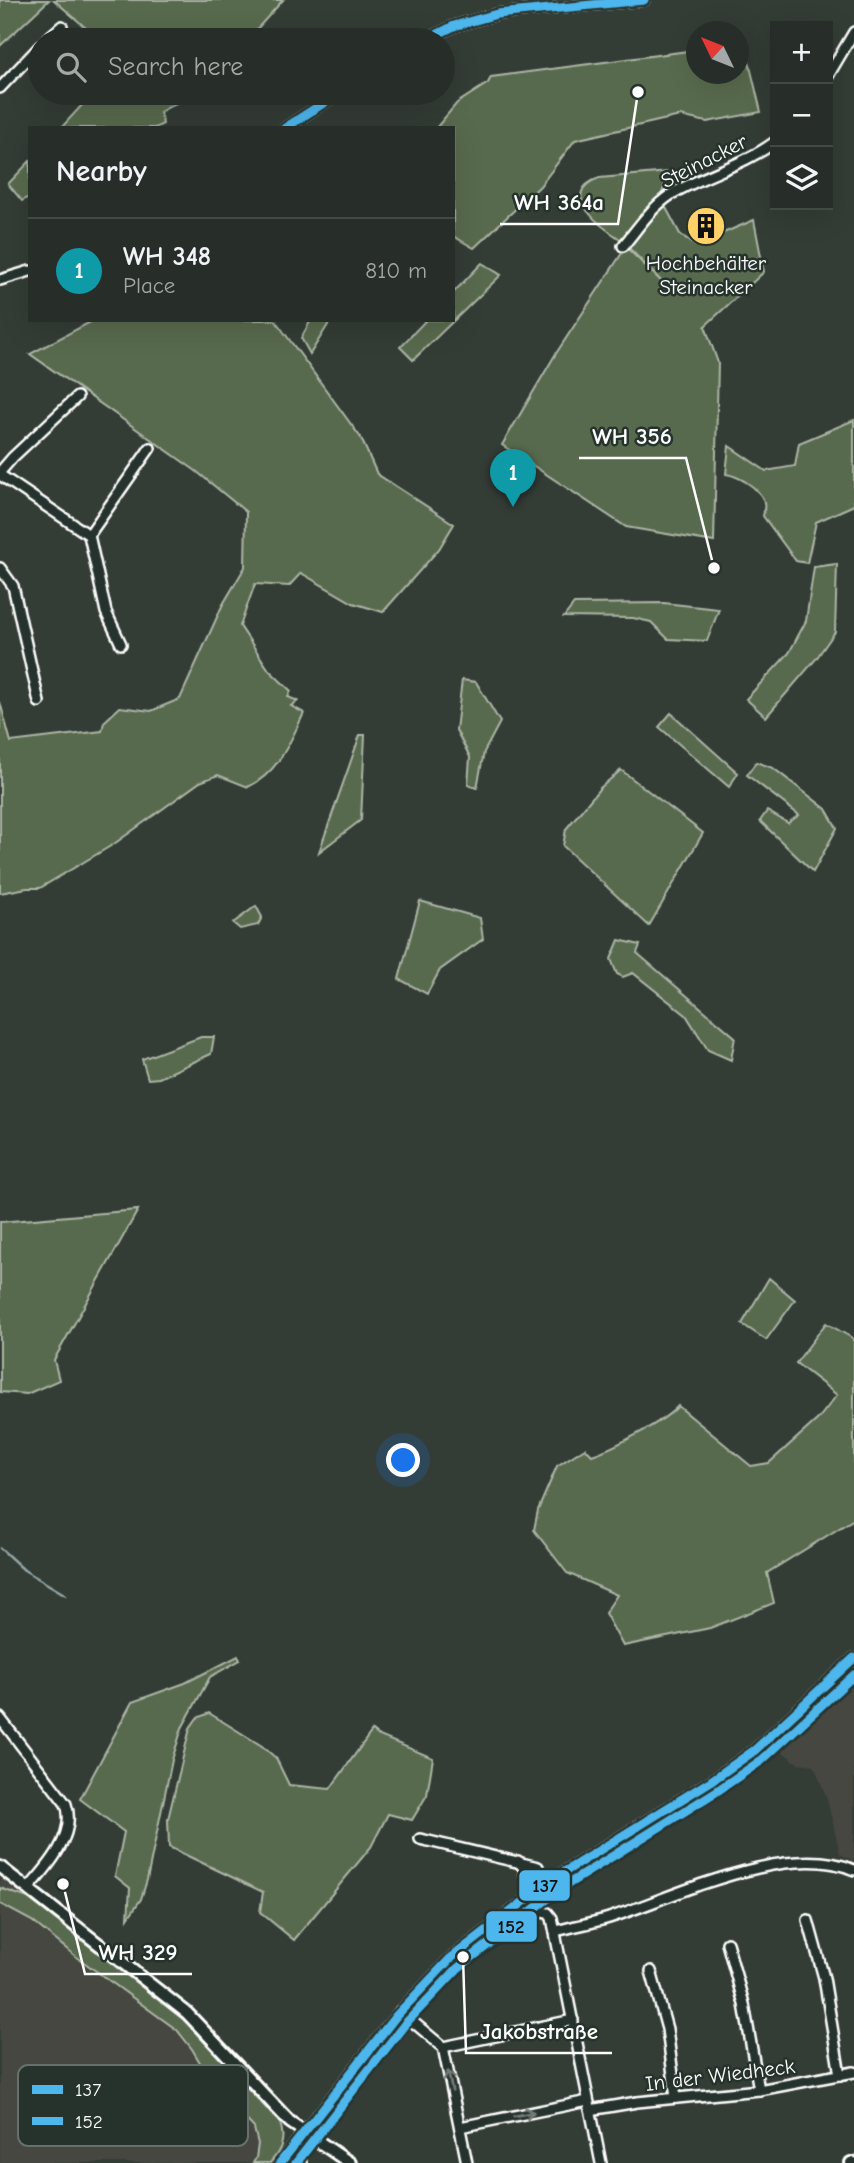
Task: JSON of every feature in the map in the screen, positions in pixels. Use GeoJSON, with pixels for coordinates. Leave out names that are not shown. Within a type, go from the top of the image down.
{"type":"FeatureCollection","features":[{"type":"Feature","properties":{"kind":"main road"},"geometry":{"type":"LineString","coordinates":[[0,1867],[187,2013],[236,2065]]}},
{"type":"Feature","properties":{"kind":"main road"},"geometry":{"type":"LineString","coordinates":[[248,2078],[301,2137],[350,2163]]}},
{"type":"Feature","properties":{"kind":"street"},"geometry":{"type":"LineString","coordinates":[[450,28],[497,14],[644,0]]}},
{"type":"Feature","properties":{"kind":"street"},"geometry":{"type":"LineString","coordinates":[[833,68],[854,32]]}},
{"type":"Feature","properties":{"kind":"street"},"geometry":{"type":"LineString","coordinates":[[0,88],[28,59]]}},
{"type":"Feature","properties":{"kind":"street"},"geometry":{"type":"LineString","coordinates":[[288,126],[320,105]]}},
{"type":"Feature","properties":{"kind":"street","name":"Steinacker"},"geometry":{"type":"LineString","coordinates":[[623,247],[656,206],[675,192],[755,156],[770,146]]}},
{"type":"Feature","properties":{"kind":"street"},"geometry":{"type":"LineString","coordinates":[[0,280],[28,272]]}},
{"type":"Feature","properties":{"kind":"street"},"geometry":{"type":"LineString","coordinates":[[78,397],[13,457],[0,473],[89,535],[106,612],[121,644]]}},
{"type":"Feature","properties":{"kind":"street"},"geometry":{"type":"LineString","coordinates":[[89,535],[150,448]]}},
{"type":"Feature","properties":{"kind":"street"},"geometry":{"type":"LineString","coordinates":[[0,568],[13,586],[39,702]]}},
{"type":"Feature","properties":{"kind":"street"},"geometry":{"type":"LineString","coordinates":[[281,2163],[400,2011],[433,1974],[553,1879],[711,1781],[755,1749],[854,1658]]}},
{"type":"Feature","properties":{"kind":"street"},"geometry":{"type":"LineString","coordinates":[[0,1718],[66,1804],[69,1813],[69,1821],[60,1846],[50,1863],[28,1889]]}},
{"type":"Feature","properties":{"kind":"street"},"geometry":{"type":"LineString","coordinates":[[420,1839],[538,1867]]}},
{"type":"Feature","properties":{"kind":"street"},"geometry":{"type":"LineString","coordinates":[[518,1861],[524,1868],[530,1896]]}},
{"type":"Feature","properties":{"kind":"street"},"geometry":{"type":"LineString","coordinates":[[556,1931],[607,1919],[723,1878],[766,1867],[822,1863],[842,1865],[854,1870]]}},
{"type":"Feature","properties":{"kind":"street"},"geometry":{"type":"LineString","coordinates":[[476,1939],[480,1944],[485,1944],[538,1912],[548,1913],[552,1917],[601,2163]]}},
{"type":"Feature","properties":{"kind":"street"},"geometry":{"type":"LineString","coordinates":[[808,1920],[830,2005],[840,2075]]}},
{"type":"Feature","properties":{"kind":"street"},"geometry":{"type":"LineString","coordinates":[[727,1943],[744,2004],[759,2090]]}},
{"type":"Feature","properties":{"kind":"street"},"geometry":{"type":"LineString","coordinates":[[651,1971],[667,2029],[676,2098]]}},
{"type":"Feature","properties":{"kind":"street"},"geometry":{"type":"LineString","coordinates":[[400,2011],[443,2047],[467,2163]]}},
{"type":"Feature","properties":{"kind":"street"},"geometry":{"type":"LineString","coordinates":[[443,2047],[573,2020]]}},
{"type":"Feature","properties":{"kind":"street","name":"In der Wiedheck"},"geometry":{"type":"LineString","coordinates":[[460,2127],[589,2105],[759,2090],[854,2072]]}},
{"type":"Feature","properties":{"kind":"street"},"geometry":{"type":"LineString","coordinates":[[301,2137],[301,2163]]}},
{"type":"Feature","properties":{"kind":"shaded area"},"geometry":{"type":"Polygon","coordinates":[[[854,1673],[854,1861],[840,1854],[827,1799],[814,1765],[797,1763],[771,1743],[854,1673]]]}},
{"type":"Feature","properties":{"kind":"shaded area"},"geometry":{"type":"Polygon","coordinates":[[[0,1877],[184,2020],[226,2065],[18,2065],[18,2146],[248,2146],[248,2089],[280,2123],[283,2137],[281,2149],[270,2163],[0,2163],[0,1877]]]}},
{"type":"Feature","properties":{"kind":"green space"},"geometry":{"type":"Polygon","coordinates":[[[0,0],[49,0],[0,46],[0,0]]]}},
{"type":"Feature","properties":{"kind":"green space"},"geometry":{"type":"Polygon","coordinates":[[[54,0],[283,0],[258,28],[85,27],[54,0]]]}},
{"type":"Feature","properties":{"kind":"green space"},"geometry":{"type":"Polygon","coordinates":[[[686,51],[686,84],[749,84],[749,62],[761,112],[707,122],[680,116],[575,140],[540,186],[474,248],[455,237],[455,126],[438,126],[457,103],[488,83],[491,77],[686,51]]]}},
{"type":"Feature","properties":{"kind":"green space"},"geometry":{"type":"Polygon","coordinates":[[[82,105],[173,105],[160,112],[163,124],[159,126],[63,126],[82,105]]]}},
{"type":"Feature","properties":{"kind":"green space"},"geometry":{"type":"Polygon","coordinates":[[[28,163],[28,197],[22,201],[8,184],[28,163]]]}},
{"type":"Feature","properties":{"kind":"green space"},"geometry":{"type":"Polygon","coordinates":[[[670,172],[660,198],[623,241],[595,220],[582,202],[582,193],[587,185],[599,178],[670,172]]]}},
{"type":"Feature","properties":{"kind":"green space"},"geometry":{"type":"Polygon","coordinates":[[[664,204],[680,234],[695,245],[754,220],[764,272],[705,326],[718,363],[714,542],[626,527],[502,445],[555,355],[626,247],[664,284],[627,246],[664,204]]]}},
{"type":"Feature","properties":{"kind":"green space"},"geometry":{"type":"Polygon","coordinates":[[[482,263],[501,275],[455,319],[455,291],[482,263]]]}},
{"type":"Feature","properties":{"kind":"green space"},"geometry":{"type":"Polygon","coordinates":[[[90,322],[276,322],[361,438],[377,474],[454,524],[439,549],[383,612],[353,603],[301,573],[289,586],[255,584],[240,626],[269,670],[291,691],[288,697],[298,701],[291,706],[304,713],[276,765],[248,787],[218,775],[200,782],[114,844],[40,888],[0,893],[0,702],[11,742],[102,731],[104,722],[120,707],[151,711],[180,699],[222,606],[245,567],[246,512],[196,471],[30,354],[90,322]]]}},
{"type":"Feature","properties":{"kind":"green space"},"geometry":{"type":"Polygon","coordinates":[[[310,322],[330,322],[310,354],[301,338],[310,322]]]}},
{"type":"Feature","properties":{"kind":"green space"},"geometry":{"type":"Polygon","coordinates":[[[424,322],[452,322],[413,360],[400,347],[424,322]]]}},
{"type":"Feature","properties":{"kind":"green space"},"geometry":{"type":"Polygon","coordinates":[[[854,420],[854,505],[816,522],[807,563],[796,561],[763,516],[764,503],[757,490],[726,474],[729,446],[766,471],[795,466],[799,443],[854,420]]]}},
{"type":"Feature","properties":{"kind":"green space"},"geometry":{"type":"Polygon","coordinates":[[[837,564],[835,632],[816,659],[766,717],[746,699],[789,653],[806,621],[814,567],[837,564]]]}},
{"type":"Feature","properties":{"kind":"green space"},"geometry":{"type":"Polygon","coordinates":[[[664,603],[719,609],[707,641],[668,639],[651,622],[633,618],[564,617],[574,604],[664,603]]]}},
{"type":"Feature","properties":{"kind":"green space"},"geometry":{"type":"Polygon","coordinates":[[[462,680],[476,682],[500,722],[484,752],[477,788],[468,785],[470,757],[456,730],[462,680]]]}},
{"type":"Feature","properties":{"kind":"green space"},"geometry":{"type":"Polygon","coordinates":[[[671,713],[738,773],[729,787],[659,727],[671,713]]]}},
{"type":"Feature","properties":{"kind":"green space"},"geometry":{"type":"Polygon","coordinates":[[[360,735],[365,735],[361,820],[319,852],[360,735]]]}},
{"type":"Feature","properties":{"kind":"green space"},"geometry":{"type":"Polygon","coordinates":[[[756,762],[773,768],[826,809],[837,828],[813,872],[760,821],[767,811],[788,823],[799,815],[747,775],[756,762]]]}},
{"type":"Feature","properties":{"kind":"green space"},"geometry":{"type":"Polygon","coordinates":[[[621,770],[703,833],[649,926],[563,846],[566,829],[600,788],[621,770]]]}},
{"type":"Feature","properties":{"kind":"green space"},"geometry":{"type":"Polygon","coordinates":[[[420,901],[480,918],[483,939],[440,970],[427,994],[399,979],[420,901]]]}},
{"type":"Feature","properties":{"kind":"green space"},"geometry":{"type":"Polygon","coordinates":[[[256,906],[262,917],[258,925],[240,929],[233,923],[256,906]]]}},
{"type":"Feature","properties":{"kind":"green space"},"geometry":{"type":"Polygon","coordinates":[[[619,940],[640,945],[637,953],[735,1037],[731,1060],[708,1050],[686,1015],[633,973],[623,977],[617,974],[611,959],[619,940]]]}},
{"type":"Feature","properties":{"kind":"green space"},"geometry":{"type":"Polygon","coordinates":[[[201,1037],[214,1037],[211,1054],[159,1078],[148,1079],[142,1059],[201,1037]]]}},
{"type":"Feature","properties":{"kind":"green space"},"geometry":{"type":"Polygon","coordinates":[[[138,1210],[54,1360],[59,1380],[27,1394],[0,1392],[0,1222],[138,1210]]]}},
{"type":"Feature","properties":{"kind":"green space"},"geometry":{"type":"Polygon","coordinates":[[[769,1278],[795,1300],[766,1340],[742,1324],[769,1278]]]}},
{"type":"Feature","properties":{"kind":"green space"},"geometry":{"type":"Polygon","coordinates":[[[826,1323],[854,1339],[854,1519],[767,1573],[774,1603],[710,1628],[623,1646],[605,1613],[617,1595],[567,1573],[534,1530],[538,1510],[557,1466],[585,1448],[592,1455],[625,1441],[678,1406],[751,1466],[769,1463],[818,1419],[837,1395],[796,1363],[826,1323]]]}},
{"type":"Feature","properties":{"kind":"green space"},"geometry":{"type":"Polygon","coordinates":[[[238,1656],[240,1660],[210,1677],[182,1728],[172,1760],[147,1880],[141,1899],[128,1918],[130,1888],[115,1876],[124,1832],[80,1799],[132,1702],[185,1683],[238,1656]]]}},
{"type":"Feature","properties":{"kind":"green space"},"geometry":{"type":"Polygon","coordinates":[[[209,1713],[262,1746],[276,1758],[289,1785],[330,1789],[372,1731],[433,1758],[427,1795],[412,1820],[388,1814],[371,1847],[294,1940],[260,1912],[263,1892],[169,1847],[168,1819],[190,1728],[197,1718],[209,1713]]]}},
{"type":"Feature","properties":{"kind":"green space"},"geometry":{"type":"Polygon","coordinates":[[[0,1888],[28,1898],[184,2020],[226,2065],[202,2065],[177,2030],[32,1921],[0,1904],[0,1888]]]}},
{"type":"Feature","properties":{"kind":"green space"},"geometry":{"type":"Polygon","coordinates":[[[248,2089],[280,2123],[283,2135],[281,2144],[270,2163],[253,2163],[258,2144],[254,2128],[248,2122],[248,2089]]]}},
{"type":"Feature","properties":{"kind":"waterway"},"geometry":{"type":"LineString","coordinates":[[0,1548],[24,1570],[66,1595]]}},
{"type":"Feature","properties":{"kind":"transit line","name":"137"},"geometry":{"type":"LineString","coordinates":[[450,28],[497,14],[644,0]]}},
{"type":"Feature","properties":{"kind":"transit line","name":"137"},"geometry":{"type":"LineString","coordinates":[[288,126],[320,105]]}},
{"type":"Feature","properties":{"kind":"transit line","name":"137"},"geometry":{"type":"LineString","coordinates":[[280,2163],[396,2016],[450,1959],[553,1879],[711,1781],[755,1750],[854,1658]]}},
{"type":"Feature","properties":{"kind":"transit line","name":"152"},"geometry":{"type":"LineString","coordinates":[[296,2163],[405,2024],[458,1968],[560,1889],[762,1760],[854,1675]]}},
{"type":"Feature","properties":{"kind":"place","name":"WH 364a"},"geometry":{"type":"Point","coordinates":[638,92]}},
{"type":"Feature","properties":{"kind":"place","name":"Hochbehälter Steinacker"},"geometry":{"type":"Point","coordinates":[706,226]}},
{"type":"Feature","properties":{"kind":"place","name":"WH 348"},"geometry":{"type":"Point","coordinates":[513,507]}},
{"type":"Feature","properties":{"kind":"place","name":"WH 356"},"geometry":{"type":"Point","coordinates":[714,568]}},
{"type":"Feature","properties":{"kind":"place","name":"WH 329"},"geometry":{"type":"Point","coordinates":[63,1884]}},
{"type":"Feature","properties":{"kind":"place","name":"Jakobstraße"},"geometry":{"type":"Point","coordinates":[463,1957]}}]}
